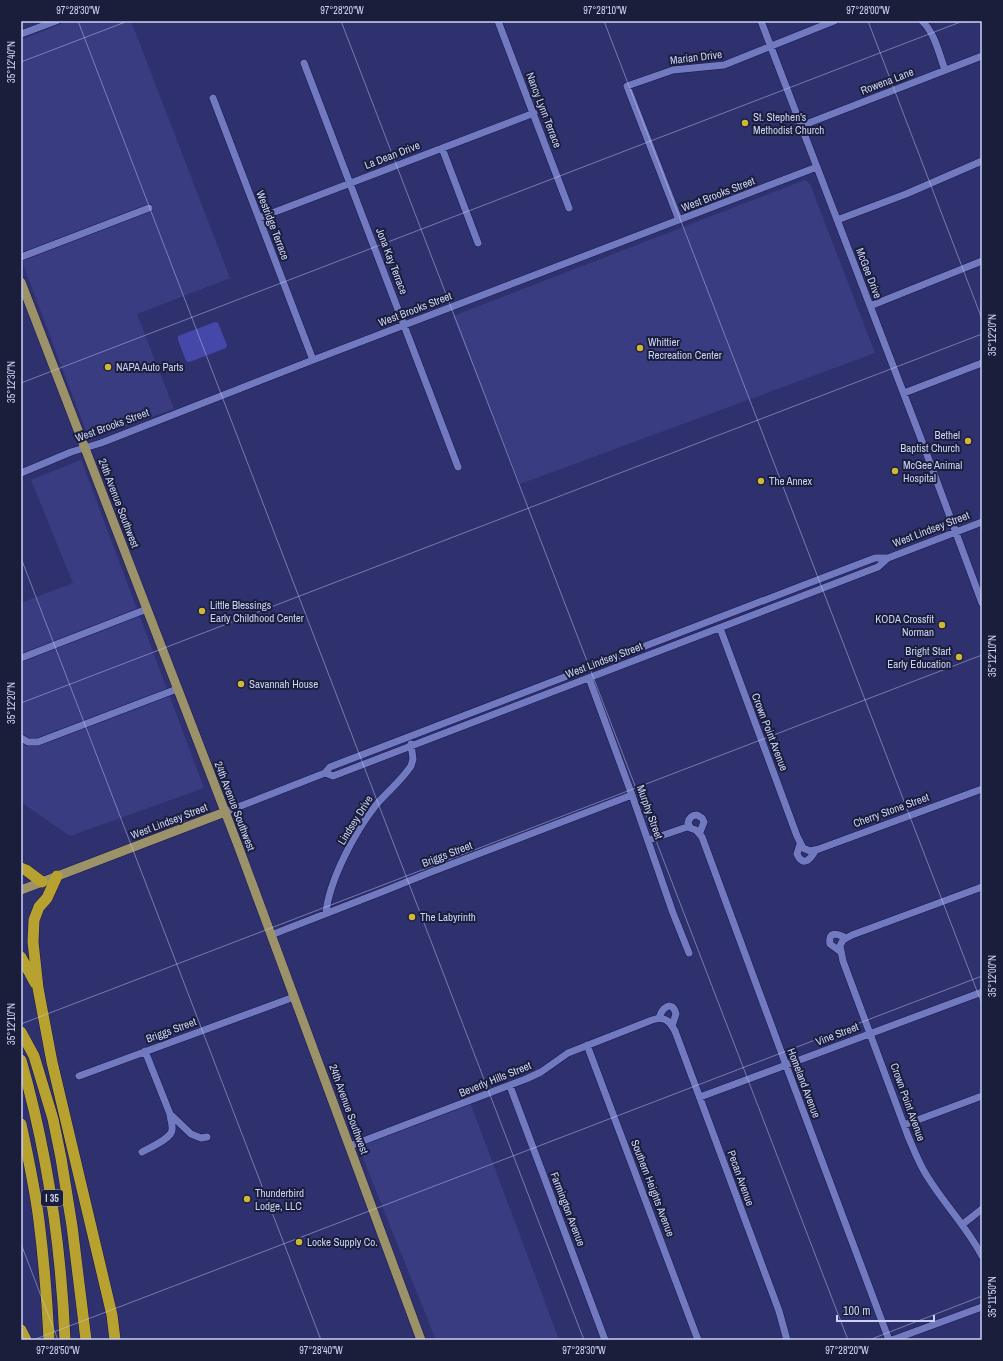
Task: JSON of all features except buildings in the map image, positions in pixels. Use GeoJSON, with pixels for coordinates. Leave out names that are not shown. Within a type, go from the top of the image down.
{"type":"FeatureCollection","features":[{"type":"Feature","properties":{"kind":"highway"},"geometry":{"type":"LineString","coordinates":[[21,868],[42,882]]}},
{"type":"Feature","properties":{"kind":"highway"},"geometry":{"type":"LineString","coordinates":[[57,876],[47,898],[40,907],[34,920],[33,942],[38,988],[52,1062],[112,1315],[115,1340]]}},
{"type":"Feature","properties":{"kind":"highway"},"geometry":{"type":"LineString","coordinates":[[21,957],[38,988]]}},
{"type":"Feature","properties":{"kind":"highway"},"geometry":{"type":"LineString","coordinates":[[21,1032],[34,1056],[53,1119],[62,1158],[86,1340]]}},
{"type":"Feature","properties":{"kind":"highway","name":"I 35"},"geometry":{"type":"LineString","coordinates":[[21,1060],[37,1120],[54,1211],[60,1261],[65,1340]]}},
{"type":"Feature","properties":{"kind":"highway","name":"I 35"},"geometry":{"type":"LineString","coordinates":[[21,1124],[39,1221],[45,1273],[49,1340]]}},
{"type":"Feature","properties":{"kind":"highway"},"geometry":{"type":"LineString","coordinates":[[21,1330],[26,1340]]}},
{"type":"Feature","properties":{"kind":"main road","name":"24th Avenue Southwest"},"geometry":{"type":"LineString","coordinates":[[21,282],[272,936],[421,1340]]}},
{"type":"Feature","properties":{"kind":"main road","name":"West Lindsey Street"},"geometry":{"type":"LineString","coordinates":[[21,890],[225,812]]}},
{"type":"Feature","properties":{"kind":"street"},"geometry":{"type":"LineString","coordinates":[[21,34],[56,21]]}},
{"type":"Feature","properties":{"kind":"street","name":"Nancy Lynn Terrace"},"geometry":{"type":"LineString","coordinates":[[498,21],[569,208]]}},
{"type":"Feature","properties":{"kind":"street","name":"McGee Drive"},"geometry":{"type":"LineString","coordinates":[[761,21],[904,393],[982,604]]}},
{"type":"Feature","properties":{"kind":"street","name":"Marian Drive"},"geometry":{"type":"LineString","coordinates":[[679,220],[627,86],[673,70],[724,65],[834,21]]}},
{"type":"Feature","properties":{"kind":"street"},"geometry":{"type":"LineString","coordinates":[[922,21],[928,27],[945,70]]}},
{"type":"Feature","properties":{"kind":"street","name":"Rowena Lane"},"geometry":{"type":"LineString","coordinates":[[801,126],[982,56]]}},
{"type":"Feature","properties":{"kind":"street","name":"Jona Kay Terrace"},"geometry":{"type":"LineString","coordinates":[[304,63],[458,467]]}},
{"type":"Feature","properties":{"kind":"street","name":"Westridge Terrace"},"geometry":{"type":"LineString","coordinates":[[213,98],[313,360]]}},
{"type":"Feature","properties":{"kind":"street","name":"La Dean Drive"},"geometry":{"type":"LineString","coordinates":[[259,218],[534,113]]}},
{"type":"Feature","properties":{"kind":"street"},"geometry":{"type":"LineString","coordinates":[[442,148],[478,243]]}},
{"type":"Feature","properties":{"kind":"street"},"geometry":{"type":"LineString","coordinates":[[837,220],[906,194],[982,161]]}},
{"type":"Feature","properties":{"kind":"street","name":"West Brooks Street"},"geometry":{"type":"LineString","coordinates":[[21,472],[101,443],[817,167]]}},
{"type":"Feature","properties":{"kind":"street"},"geometry":{"type":"LineString","coordinates":[[21,257],[149,208]]}},
{"type":"Feature","properties":{"kind":"street"},"geometry":{"type":"LineString","coordinates":[[870,306],[982,261]]}},
{"type":"Feature","properties":{"kind":"street"},"geometry":{"type":"LineString","coordinates":[[904,393],[982,362]]}},
{"type":"Feature","properties":{"kind":"street","name":"West Lindsey Street"},"geometry":{"type":"LineString","coordinates":[[225,812],[325,773],[330,767],[794,588],[875,558],[888,558],[982,522]]}},
{"type":"Feature","properties":{"kind":"street","name":"West Lindsey Street"},"geometry":{"type":"LineString","coordinates":[[325,773],[334,776],[774,608],[878,567],[888,558]]}},
{"type":"Feature","properties":{"kind":"street"},"geometry":{"type":"LineString","coordinates":[[794,588],[798,598]]}},
{"type":"Feature","properties":{"kind":"street"},"geometry":{"type":"LineString","coordinates":[[770,598],[774,608]]}},
{"type":"Feature","properties":{"kind":"street"},"geometry":{"type":"LineString","coordinates":[[21,658],[147,609]]}},
{"type":"Feature","properties":{"kind":"street","name":"Crown Point Avenue"},"geometry":{"type":"LineString","coordinates":[[720,628],[800,844],[797,854],[801,861],[808,860],[812,857],[811,851]]}},
{"type":"Feature","properties":{"kind":"street","name":"Murphy Street"},"geometry":{"type":"LineString","coordinates":[[591,666],[592,677],[632,795],[649,840],[673,913],[689,953]]}},
{"type":"Feature","properties":{"kind":"street"},"geometry":{"type":"LineString","coordinates":[[564,677],[568,686]]}},
{"type":"Feature","properties":{"kind":"street"},"geometry":{"type":"LineString","coordinates":[[21,738],[28,742],[38,742],[177,689]]}},
{"type":"Feature","properties":{"kind":"street","name":"Lindsey Drive"},"geometry":{"type":"LineString","coordinates":[[326,913],[332,886],[353,840],[375,806],[411,766],[413,759],[410,736]]}},
{"type":"Feature","properties":{"kind":"street"},"geometry":{"type":"LineString","coordinates":[[382,747],[385,756]]}},
{"type":"Feature","properties":{"kind":"street","name":"Cherry Stone Street"},"geometry":{"type":"LineString","coordinates":[[811,851],[982,789]]}},
{"type":"Feature","properties":{"kind":"street","name":"Briggs Street"},"geometry":{"type":"LineString","coordinates":[[272,936],[326,913],[520,837],[632,795]]}},
{"type":"Feature","properties":{"kind":"street","name":"Homeland Avenue"},"geometry":{"type":"LineString","coordinates":[[690,827],[688,823],[691,817],[698,815],[702,818],[704,822],[700,832],[786,1065],[891,1340]]}},
{"type":"Feature","properties":{"kind":"street"},"geometry":{"type":"LineString","coordinates":[[649,840],[690,827],[700,832]]}},
{"type":"Feature","properties":{"kind":"street"},"geometry":{"type":"LineString","coordinates":[[800,844],[803,848],[811,851]]}},
{"type":"Feature","properties":{"kind":"street"},"geometry":{"type":"LineString","coordinates":[[841,952],[830,944],[832,935],[839,934],[844,941],[982,887]]}},
{"type":"Feature","properties":{"kind":"street","name":"Crown Point Avenue"},"geometry":{"type":"LineString","coordinates":[[844,941],[840,946],[841,952],[914,1151],[926,1174],[943,1199],[963,1224],[982,1256]]}},
{"type":"Feature","properties":{"kind":"street","name":"Vine Street"},"geometry":{"type":"LineString","coordinates":[[700,1097],[982,992]]}},
{"type":"Feature","properties":{"kind":"street","name":"Briggs Street"},"geometry":{"type":"LineString","coordinates":[[79,1076],[294,996]]}},
{"type":"Feature","properties":{"kind":"street","name":"Pecan Avenue"},"geometry":{"type":"LineString","coordinates":[[672,1026],[676,1014],[674,1008],[671,1007],[662,1009],[662,1018],[672,1026],[700,1097],[779,1311],[787,1340]]}},
{"type":"Feature","properties":{"kind":"street","name":"Beverly Hills Street"},"geometry":{"type":"LineString","coordinates":[[350,1146],[510,1086],[533,1076],[568,1052],[662,1018]]}},
{"type":"Feature","properties":{"kind":"street","name":"Southern Heights Avenue"},"geometry":{"type":"LineString","coordinates":[[586,1045],[698,1340]]}},
{"type":"Feature","properties":{"kind":"street"},"geometry":{"type":"LineString","coordinates":[[142,1152],[166,1139],[170,1135],[172,1128],[170,1114],[145,1051]]}},
{"type":"Feature","properties":{"kind":"street","name":"Farmington Avenue"},"geometry":{"type":"LineString","coordinates":[[510,1086],[605,1340]]}},
{"type":"Feature","properties":{"kind":"street"},"geometry":{"type":"LineString","coordinates":[[904,1125],[982,1096]]}},
{"type":"Feature","properties":{"kind":"street"},"geometry":{"type":"LineString","coordinates":[[170,1114],[191,1134],[201,1138],[207,1137]]}},
{"type":"Feature","properties":{"kind":"street"},"geometry":{"type":"LineString","coordinates":[[963,1224],[982,1209]]}},
{"type":"Feature","properties":{"kind":"street"},"geometry":{"type":"LineString","coordinates":[[891,1340],[982,1307]]}},
{"type":"Feature","properties":{"kind":"shaded area"},"geometry":{"type":"Polygon","coordinates":[[[68,21],[131,21],[230,278],[137,314],[174,409],[89,439],[21,259],[21,40],[68,21]]]}},
{"type":"Feature","properties":{"kind":"shaded area"},"geometry":{"type":"Polygon","coordinates":[[[805,180],[810,184],[875,353],[520,484],[453,316],[805,180]]]}},
{"type":"Feature","properties":{"kind":"shaded area"},"geometry":{"type":"Polygon","coordinates":[[[215,322],[218,323],[227,345],[226,348],[192,361],[186,361],[178,340],[178,336],[215,322]]]}},
{"type":"Feature","properties":{"kind":"shaded area"},"geometry":{"type":"Polygon","coordinates":[[[81,460],[204,788],[70,836],[21,802],[21,603],[73,583],[31,480],[81,460]]]}},
{"type":"Feature","properties":{"kind":"shaded area"},"geometry":{"type":"Polygon","coordinates":[[[470,1102],[559,1340],[436,1340],[358,1146],[470,1102]]]}},
{"type":"Feature","properties":{"kind":"place","name":"St. Stephen's Methodist Church"},"geometry":{"type":"Point","coordinates":[745,123]}},
{"type":"Feature","properties":{"kind":"place","name":"Whittier Recreation Center"},"geometry":{"type":"Point","coordinates":[640,348]}},
{"type":"Feature","properties":{"kind":"place","name":"NAPA Auto Parts"},"geometry":{"type":"Point","coordinates":[108,367]}},
{"type":"Feature","properties":{"kind":"place","name":"Bethel Baptist Church"},"geometry":{"type":"Point","coordinates":[968,441]}},
{"type":"Feature","properties":{"kind":"place","name":"McGee Animal Hospital"},"geometry":{"type":"Point","coordinates":[895,471]}},
{"type":"Feature","properties":{"kind":"place","name":"The Annex"},"geometry":{"type":"Point","coordinates":[761,481]}},
{"type":"Feature","properties":{"kind":"place","name":"Little Blessings Early Childhood Center"},"geometry":{"type":"Point","coordinates":[202,611]}},
{"type":"Feature","properties":{"kind":"place","name":"KODA Crossfit Norman"},"geometry":{"type":"Point","coordinates":[942,625]}},
{"type":"Feature","properties":{"kind":"place","name":"Bright Start Early Education"},"geometry":{"type":"Point","coordinates":[959,657]}},
{"type":"Feature","properties":{"kind":"place","name":"Savannah House"},"geometry":{"type":"Point","coordinates":[241,684]}},
{"type":"Feature","properties":{"kind":"place","name":"The Labyrinth"},"geometry":{"type":"Point","coordinates":[412,917]}},
{"type":"Feature","properties":{"kind":"place","name":"Thunderbird Lodge, LLC"},"geometry":{"type":"Point","coordinates":[247,1199]}},
{"type":"Feature","properties":{"kind":"place","name":"Locke Supply Co."},"geometry":{"type":"Point","coordinates":[299,1242]}}]}
